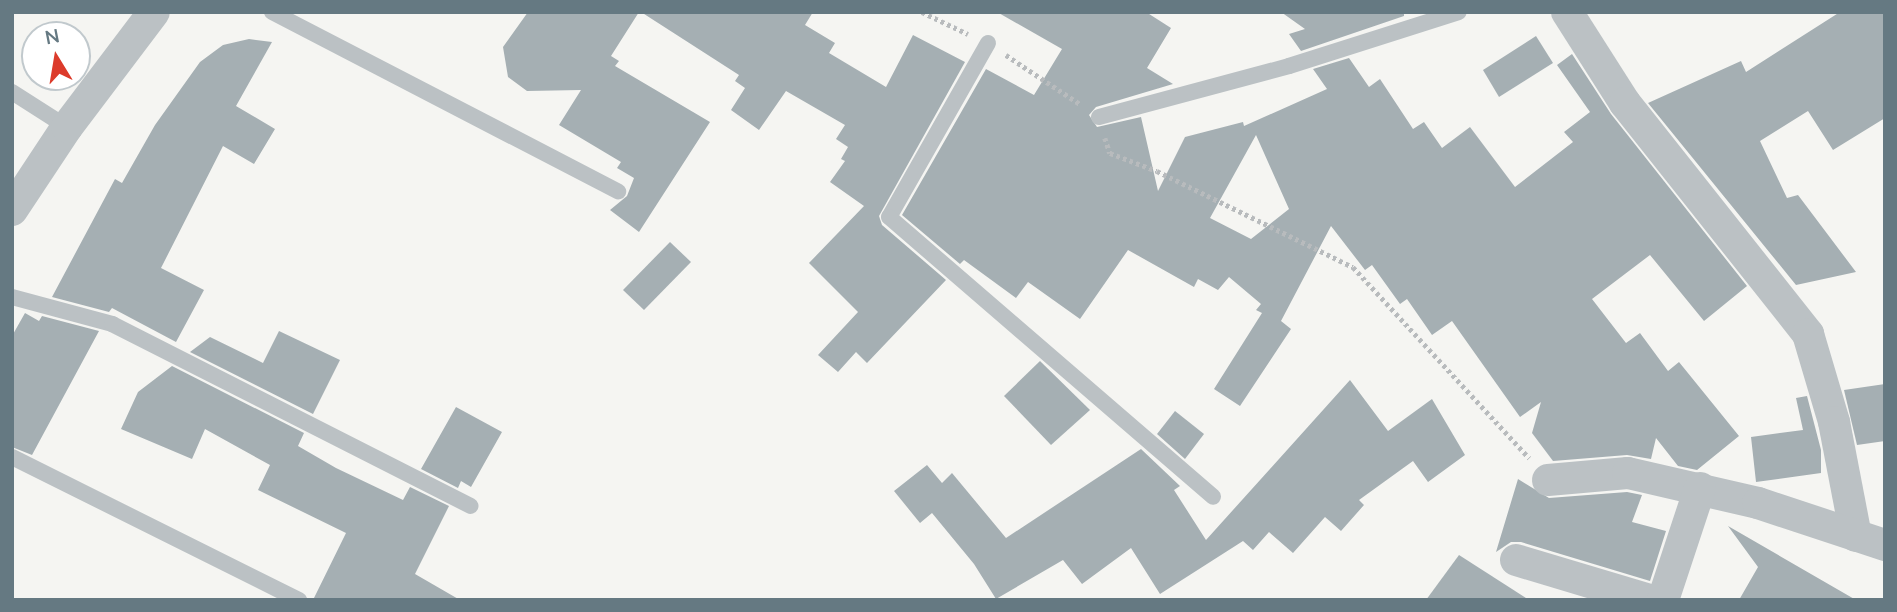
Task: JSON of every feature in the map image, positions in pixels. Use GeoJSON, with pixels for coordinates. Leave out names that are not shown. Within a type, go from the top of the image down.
{"type":"FeatureCollection","features":[{"type":"Feature","properties":{"kind":"street"},"geometry":{"type":"LineString","coordinates":[[12,210],[67,127],[153,12]]}},
{"type":"Feature","properties":{"kind":"street"},"geometry":{"type":"LineString","coordinates":[[1567,12],[1625,103],[1808,334],[1871,541]]}},
{"type":"Feature","properties":{"kind":"street"},"geometry":{"type":"LineString","coordinates":[[1548,480],[1628,473],[1700,488],[1871,541]]}},
{"type":"Feature","properties":{"kind":"street"},"geometry":{"type":"LineString","coordinates":[[1663,600],[1700,488]]}},
{"type":"Feature","properties":{"kind":"street"},"geometry":{"type":"LineString","coordinates":[[1516,559],[1649,600]]}},
{"type":"Feature","properties":{"kind":"lane"},"geometry":{"type":"LineString","coordinates":[[272,12],[618,191]]}},
{"type":"Feature","properties":{"kind":"lane"},"geometry":{"type":"LineString","coordinates":[[1099,117],[1289,66],[1459,12]]}},
{"type":"Feature","properties":{"kind":"lane"},"geometry":{"type":"LineString","coordinates":[[988,43],[889,217],[1213,497]]}},
{"type":"Feature","properties":{"kind":"lane"},"geometry":{"type":"LineString","coordinates":[[12,92],[67,127]]}},
{"type":"Feature","properties":{"kind":"lane"},"geometry":{"type":"LineString","coordinates":[[12,297],[112,324],[471,506]]}},
{"type":"Feature","properties":{"kind":"lane"},"geometry":{"type":"LineString","coordinates":[[12,457],[299,600]]}},
{"type":"Feature","properties":{"kind":"path"},"geometry":{"type":"LineString","coordinates":[[922,12],[988,43],[1099,117],[1110,153],[1157,171],[1353,267],[1548,480]]}},
{"type":"Feature","properties":{"kind":"building"},"geometry":{"type":"Polygon","coordinates":[[[528,12],[639,12],[611,56],[619,61],[615,66],[710,122],[639,232],[610,210],[627,196],[634,178],[617,168],[621,162],[559,125],[581,90],[527,91],[508,77],[503,47],[528,12]]]}},
{"type":"Feature","properties":{"kind":"building"},"geometry":{"type":"Polygon","coordinates":[[[641,12],[813,12],[805,25],[835,43],[829,53],[886,87],[913,35],[965,62],[879,216],[882,225],[946,280],[867,363],[856,352],[838,372],[818,355],[858,312],[809,263],[864,206],[830,182],[845,161],[841,159],[848,147],[836,139],[845,125],[786,91],[759,130],[731,110],[745,88],[735,81],[739,75],[641,12]]]}},
{"type":"Feature","properties":{"kind":"building"},"geometry":{"type":"Polygon","coordinates":[[[997,12],[1146,12],[1171,28],[1147,68],[1173,84],[1096,107],[1089,115],[1097,127],[1141,117],[1158,191],[1185,137],[1243,122],[1244,126],[1327,89],[1313,69],[1349,58],[1369,87],[1380,79],[1413,129],[1424,122],[1442,148],[1470,127],[1515,187],[1573,142],[1564,132],[1590,112],[1557,65],[1572,54],[1611,114],[1747,286],[1704,321],[1650,255],[1592,299],[1626,343],[1640,333],[1668,371],[1679,362],[1739,436],[1697,470],[1678,466],[1656,438],[1651,459],[1627,455],[1553,461],[1532,433],[1541,402],[1520,417],[1452,321],[1432,335],[1407,299],[1400,304],[1372,265],[1365,270],[1331,226],[1281,321],[1291,329],[1240,406],[1214,389],[1262,313],[1256,310],[1261,304],[1229,277],[1218,290],[1198,279],[1194,287],[1128,250],[1080,319],[1028,282],[1016,298],[964,260],[960,264],[902,215],[986,69],[1034,95],[1062,49],[997,12]],[[1256,135],[1210,218],[1251,239],[1289,209],[1256,135]]]}},
{"type":"Feature","properties":{"kind":"building"},"geometry":{"type":"Polygon","coordinates":[[[1281,12],[1404,12],[1404,16],[1301,51],[1289,34],[1305,29],[1281,12]]]}},
{"type":"Feature","properties":{"kind":"building"},"geometry":{"type":"Polygon","coordinates":[[[1840,12],[1885,12],[1885,118],[1833,150],[1808,111],[1760,141],[1787,198],[1798,195],[1856,272],[1796,285],[1648,103],[1741,61],[1746,72],[1840,12]]]}},
{"type":"Feature","properties":{"kind":"building"},"geometry":{"type":"Polygon","coordinates":[[[1536,36],[1553,63],[1499,97],[1483,70],[1536,36]]]}},
{"type":"Feature","properties":{"kind":"building"},"geometry":{"type":"Polygon","coordinates":[[[249,39],[272,42],[236,106],[275,129],[254,164],[223,146],[161,268],[204,290],[176,342],[112,308],[109,312],[52,297],[115,179],[122,183],[155,125],[200,62],[223,45],[249,39]]]}},
{"type":"Feature","properties":{"kind":"building"},"geometry":{"type":"Polygon","coordinates":[[[670,242],[691,262],[644,310],[623,290],[670,242]]]}},
{"type":"Feature","properties":{"kind":"building"},"geometry":{"type":"Polygon","coordinates":[[[25,313],[39,321],[42,316],[99,331],[32,455],[12,447],[12,336],[25,313]]]}},
{"type":"Feature","properties":{"kind":"building"},"geometry":{"type":"Polygon","coordinates":[[[279,331],[340,360],[313,414],[190,352],[210,337],[263,363],[279,331]]]}},
{"type":"Feature","properties":{"kind":"building"},"geometry":{"type":"Polygon","coordinates":[[[1040,361],[1090,410],[1051,445],[1004,396],[1040,361]]]}},
{"type":"Feature","properties":{"kind":"building"},"geometry":{"type":"Polygon","coordinates":[[[172,366],[304,433],[298,446],[336,468],[403,500],[410,487],[449,506],[415,574],[460,600],[313,600],[346,533],[258,490],[270,465],[205,429],[192,459],[121,429],[138,392],[172,366]]]}},
{"type":"Feature","properties":{"kind":"building"},"geometry":{"type":"Polygon","coordinates":[[[1350,380],[1388,431],[1432,399],[1465,455],[1428,482],[1413,461],[1359,500],[1364,505],[1341,531],[1325,517],[1293,553],[1269,532],[1253,550],[1243,541],[1160,594],[1131,548],[1082,584],[1063,560],[996,599],[974,564],[932,513],[920,523],[894,491],[927,465],[942,483],[952,473],[1006,538],[1141,449],[1180,486],[1174,490],[1206,540],[1350,380]]]}},
{"type":"Feature","properties":{"kind":"building"},"geometry":{"type":"Polygon","coordinates":[[[1885,384],[1885,441],[1857,445],[1844,390],[1885,384]]]}},
{"type":"Feature","properties":{"kind":"building"},"geometry":{"type":"Polygon","coordinates":[[[1807,396],[1821,450],[1821,473],[1756,482],[1751,437],[1803,430],[1796,398],[1807,396]]]}},
{"type":"Feature","properties":{"kind":"building"},"geometry":{"type":"Polygon","coordinates":[[[456,407],[502,432],[471,487],[461,481],[458,488],[421,469],[456,407]]]}},
{"type":"Feature","properties":{"kind":"building"},"geometry":{"type":"Polygon","coordinates":[[[1175,411],[1204,434],[1185,459],[1157,434],[1175,411]]]}},
{"type":"Feature","properties":{"kind":"building"},"geometry":{"type":"Polygon","coordinates":[[[1518,479],[1549,498],[1627,492],[1642,495],[1632,522],[1666,531],[1650,581],[1521,542],[1511,542],[1496,552],[1518,479]]]}},
{"type":"Feature","properties":{"kind":"building"},"geometry":{"type":"Polygon","coordinates":[[[1728,526],[1856,600],[1739,600],[1758,567],[1728,526]]]}},
{"type":"Feature","properties":{"kind":"building"},"geometry":{"type":"Polygon","coordinates":[[[1459,555],[1529,600],[1426,600],[1459,555]]]}}]}
